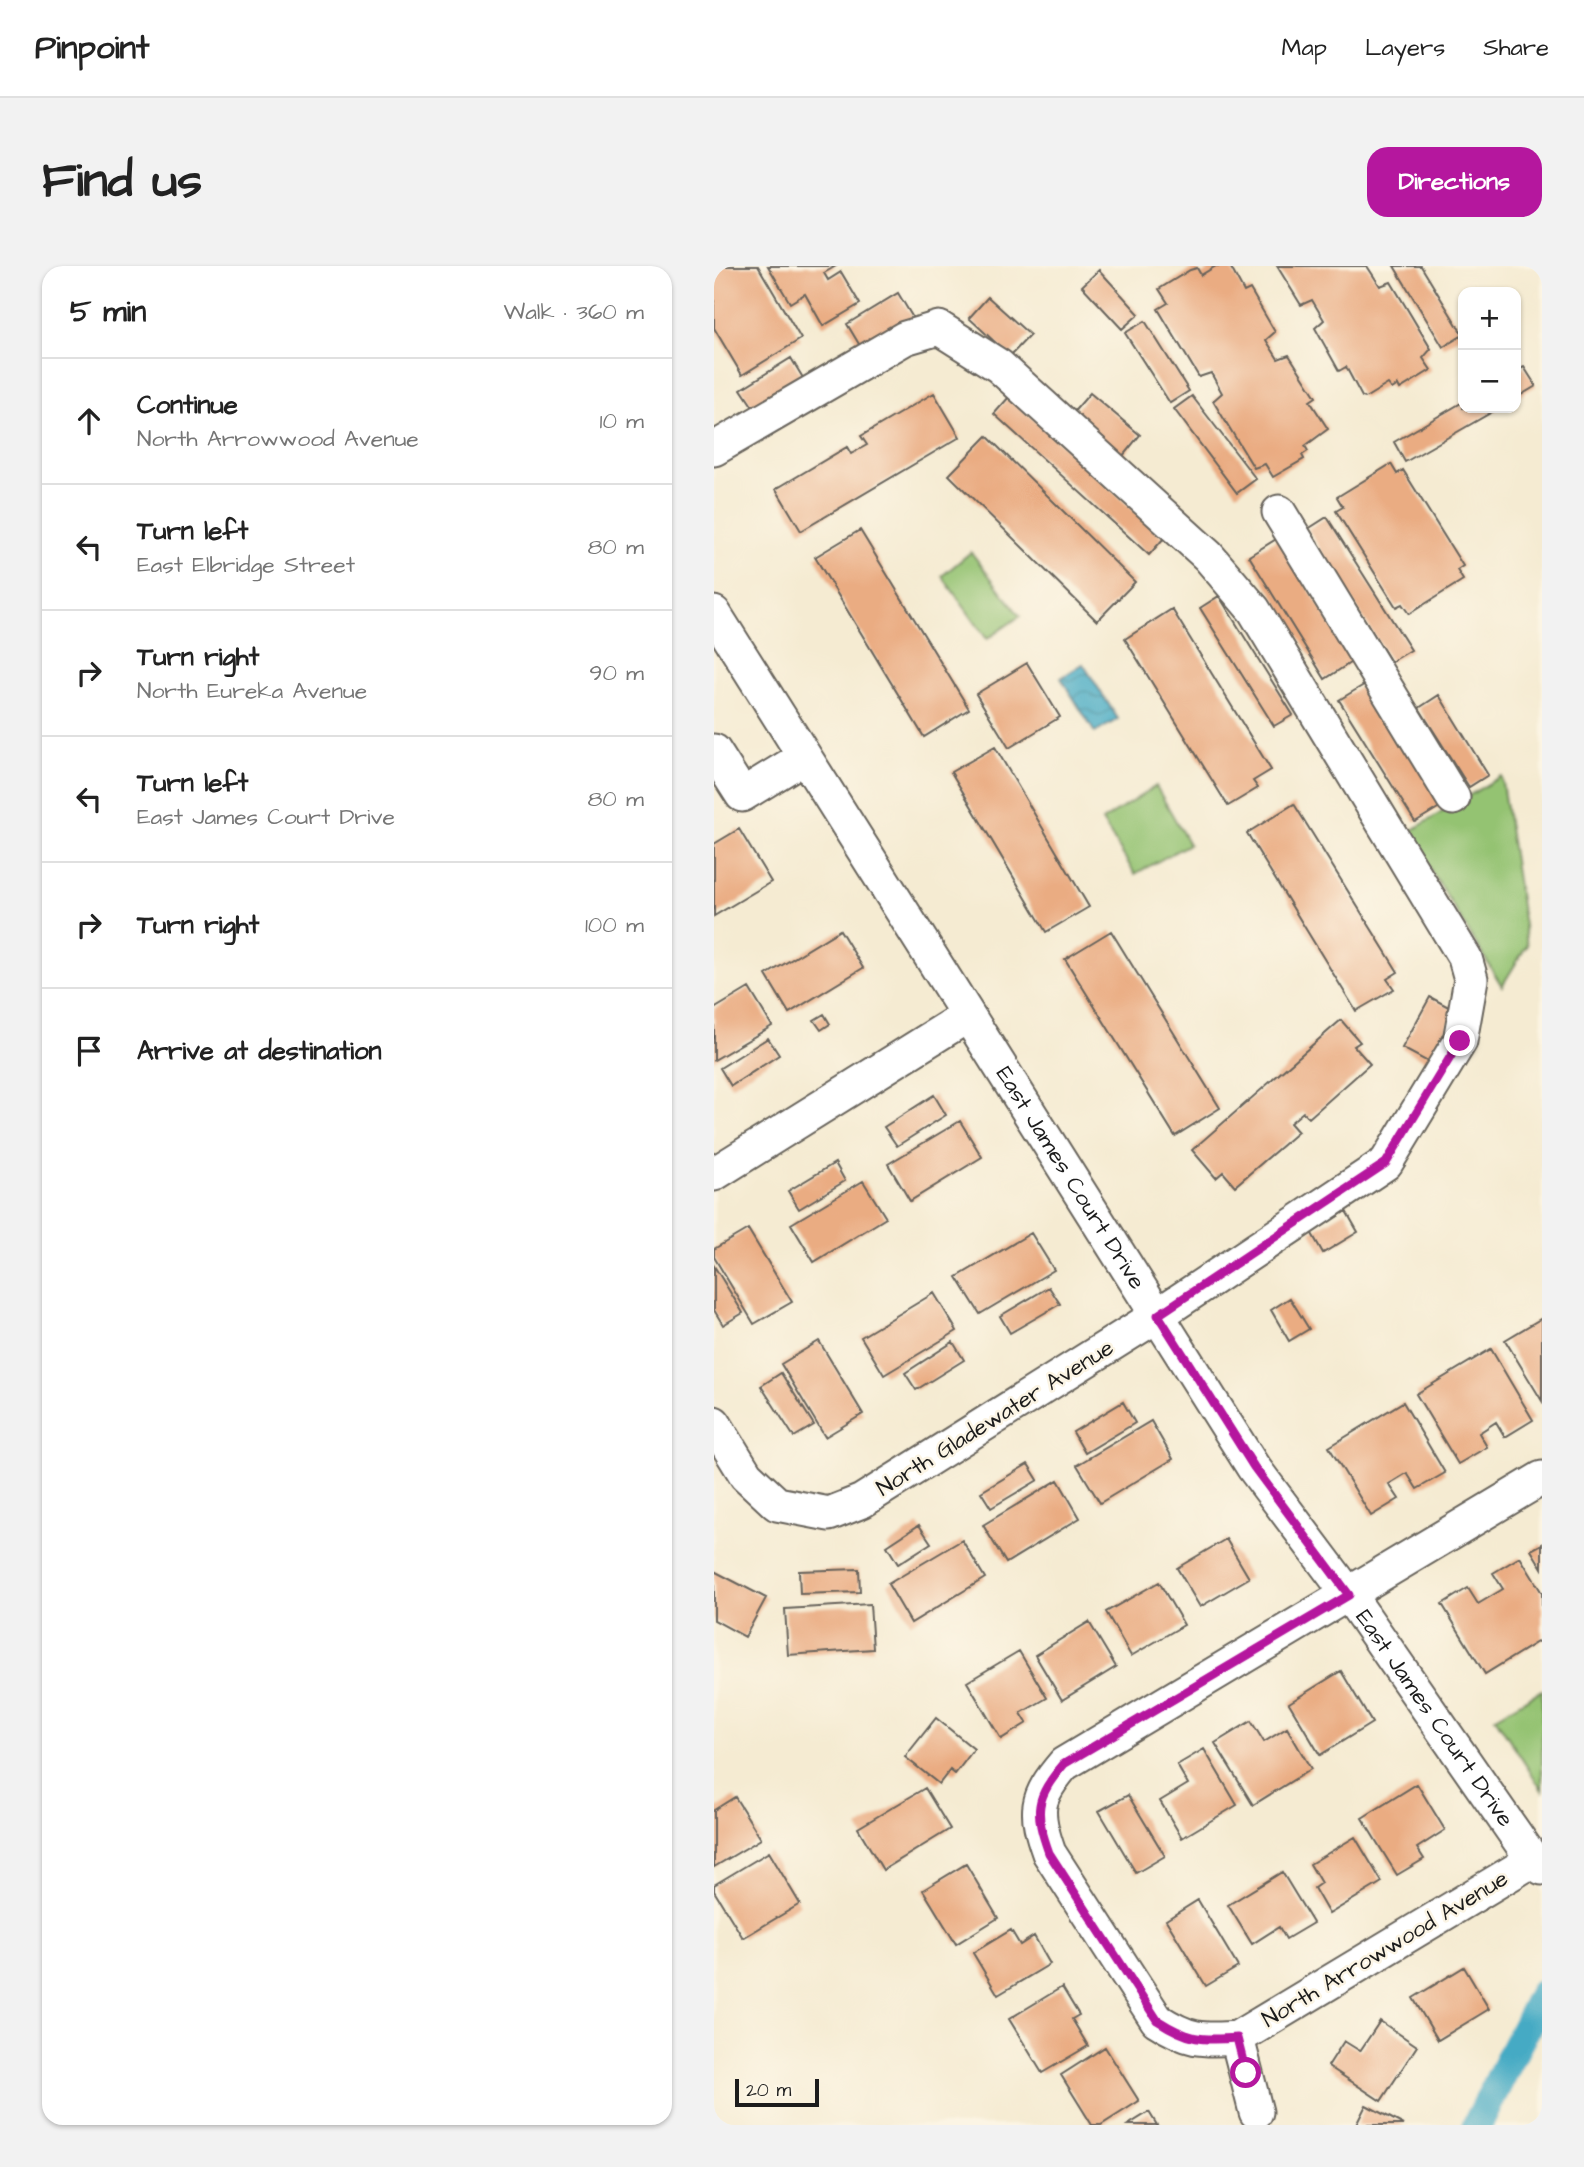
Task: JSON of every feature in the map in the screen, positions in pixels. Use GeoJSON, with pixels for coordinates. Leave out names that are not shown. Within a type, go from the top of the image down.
{"type":"FeatureCollection","features":[{"type":"Feature","properties":{"kind":"street","name":"North Gladewater Avenue"},"geometry":{"type":"LineString","coordinates":[[714,449],[905,338],[939,328],[999,366],[1209,556],[1254,610],[1465,958],[1471,979],[1460,1041],[1386,1163],[1158,1315],[862,1501],[828,1514],[777,1504],[746,1475],[714,1423]]}},
{"type":"Feature","properties":{"kind":"street"},"geometry":{"type":"LineString","coordinates":[[1279,512],[1454,798]]}},
{"type":"Feature","properties":{"kind":"street","name":"East James Court Drive"},"geometry":{"type":"LineString","coordinates":[[714,612],[1254,1467],[1349,1595],[1537,1864]]}},
{"type":"Feature","properties":{"kind":"street"},"geometry":{"type":"LineString","coordinates":[[714,751],[742,795],[804,757]]}},
{"type":"Feature","properties":{"kind":"street"},"geometry":{"type":"LineString","coordinates":[[714,1174],[967,1016]]}},
{"type":"Feature","properties":{"kind":"street"},"geometry":{"type":"LineString","coordinates":[[1349,1595],[1542,1478]]}},
{"type":"Feature","properties":{"kind":"street","name":"North Arrowwood Avenue"},"geometry":{"type":"LineString","coordinates":[[1349,1595],[1064,1764],[1046,1786],[1039,1803],[1040,1828],[1049,1853],[1157,2020],[1180,2035],[1203,2041],[1237,2038],[1537,1864]]}},
{"type":"Feature","properties":{"kind":"street","name":"North Arrowwood Avenue"},"geometry":{"type":"LineString","coordinates":[[1237,2038],[1256,2112]]}},
{"type":"Feature","properties":{"kind":"green space"},"geometry":{"type":"Polygon","coordinates":[[[971,552],[1020,616],[987,639],[942,576],[971,552]]]}},
{"type":"Feature","properties":{"kind":"green space"},"geometry":{"type":"Polygon","coordinates":[[[1501,776],[1527,945],[1502,986],[1408,833],[1501,776]]]}},
{"type":"Feature","properties":{"kind":"green space"},"geometry":{"type":"Polygon","coordinates":[[[1156,786],[1189,844],[1135,874],[1102,821],[1156,786]]]}},
{"type":"Feature","properties":{"kind":"green space"},"geometry":{"type":"Polygon","coordinates":[[[1542,1690],[1542,1790],[1495,1717],[1542,1690]]]}},
{"type":"Feature","properties":{"kind":"water"},"geometry":{"type":"Polygon","coordinates":[[[1083,664],[1118,719],[1095,733],[1061,678],[1083,664]]]}},
{"type":"Feature","properties":{"kind":"building"},"geometry":{"type":"Polygon","coordinates":[[[714,266],[758,266],[801,339],[742,375],[714,328],[714,266]]]}},
{"type":"Feature","properties":{"kind":"building"},"geometry":{"type":"Polygon","coordinates":[[[768,266],[836,266],[824,273],[828,280],[841,272],[860,304],[823,326],[805,294],[790,303],[768,266]]]}},
{"type":"Feature","properties":{"kind":"building"},"geometry":{"type":"Polygon","coordinates":[[[1216,266],[1230,266],[1244,292],[1250,289],[1275,332],[1266,340],[1278,359],[1289,355],[1316,397],[1310,401],[1328,429],[1305,446],[1308,451],[1302,455],[1304,459],[1273,477],[1265,464],[1254,468],[1213,401],[1222,393],[1211,373],[1199,377],[1158,309],[1168,303],[1159,289],[1190,270],[1197,268],[1201,275],[1216,266]]]}},
{"type":"Feature","properties":{"kind":"building"},"geometry":{"type":"Polygon","coordinates":[[[1277,266],[1367,266],[1380,286],[1391,282],[1431,349],[1423,358],[1431,370],[1400,389],[1398,385],[1392,389],[1388,384],[1365,398],[1362,397],[1346,367],[1339,371],[1315,328],[1324,320],[1312,300],[1301,305],[1277,266]]]}},
{"type":"Feature","properties":{"kind":"building"},"geometry":{"type":"Polygon","coordinates":[[[1394,266],[1421,266],[1458,327],[1458,338],[1443,347],[1394,266]]]}},
{"type":"Feature","properties":{"kind":"building"},"geometry":{"type":"Polygon","coordinates":[[[1099,270],[1139,314],[1122,329],[1082,286],[1099,270]]]}},
{"type":"Feature","properties":{"kind":"building"},"geometry":{"type":"Polygon","coordinates":[[[898,293],[913,318],[862,349],[847,324],[898,293]]]}},
{"type":"Feature","properties":{"kind":"building"},"geometry":{"type":"Polygon","coordinates":[[[988,297],[1030,335],[1010,356],[969,318],[988,297]]]}},
{"type":"Feature","properties":{"kind":"building"},"geometry":{"type":"Polygon","coordinates":[[[1145,321],[1189,391],[1170,403],[1125,333],[1145,321]]]}},
{"type":"Feature","properties":{"kind":"building"},"geometry":{"type":"Polygon","coordinates":[[[791,358],[806,383],[757,413],[741,389],[791,358]]]}},
{"type":"Feature","properties":{"kind":"building"},"geometry":{"type":"Polygon","coordinates":[[[1524,367],[1536,386],[1521,395],[1521,368],[1524,367]]]}},
{"type":"Feature","properties":{"kind":"building"},"geometry":{"type":"Polygon","coordinates":[[[934,393],[960,437],[801,531],[776,489],[847,447],[851,454],[867,445],[861,436],[934,393]]]}},
{"type":"Feature","properties":{"kind":"building"},"geometry":{"type":"Polygon","coordinates":[[[1090,393],[1140,435],[1122,457],[1071,415],[1090,393]]]}},
{"type":"Feature","properties":{"kind":"building"},"geometry":{"type":"Polygon","coordinates":[[[1192,396],[1256,479],[1237,493],[1174,409],[1192,396]]]}},
{"type":"Feature","properties":{"kind":"building"},"geometry":{"type":"Polygon","coordinates":[[[1009,397],[1164,538],[1149,555],[994,414],[1009,397]]]}},
{"type":"Feature","properties":{"kind":"building"},"geometry":{"type":"Polygon","coordinates":[[[1458,405],[1458,413],[1490,413],[1405,462],[1394,442],[1458,405]]]}},
{"type":"Feature","properties":{"kind":"building"},"geometry":{"type":"Polygon","coordinates":[[[987,436],[1135,582],[1097,621],[949,475],[987,436]]]}},
{"type":"Feature","properties":{"kind":"building"},"geometry":{"type":"Polygon","coordinates":[[[1391,464],[1397,474],[1403,470],[1463,566],[1457,570],[1463,580],[1409,614],[1402,604],[1396,607],[1336,511],[1343,507],[1337,497],[1391,464]]]}},
{"type":"Feature","properties":{"kind":"building"},"geometry":{"type":"Polygon","coordinates":[[[1327,517],[1411,650],[1391,662],[1308,529],[1327,517]]]}},
{"type":"Feature","properties":{"kind":"building"},"geometry":{"type":"Polygon","coordinates":[[[860,530],[969,709],[924,737],[815,557],[860,530]]]}},
{"type":"Feature","properties":{"kind":"building"},"geometry":{"type":"Polygon","coordinates":[[[1278,538],[1353,661],[1325,679],[1249,556],[1278,538]]]}},
{"type":"Feature","properties":{"kind":"building"},"geometry":{"type":"Polygon","coordinates":[[[1219,596],[1293,715],[1274,726],[1200,608],[1219,596]]]}},
{"type":"Feature","properties":{"kind":"building"},"geometry":{"type":"Polygon","coordinates":[[[1172,609],[1271,770],[1253,781],[1258,788],[1228,806],[1125,639],[1172,609]]]}},
{"type":"Feature","properties":{"kind":"building"},"geometry":{"type":"Polygon","coordinates":[[[1027,663],[1060,717],[1009,748],[976,694],[1027,663]]]}},
{"type":"Feature","properties":{"kind":"building"},"geometry":{"type":"Polygon","coordinates":[[[1367,683],[1443,805],[1415,822],[1339,700],[1367,683]]]}},
{"type":"Feature","properties":{"kind":"building"},"geometry":{"type":"Polygon","coordinates":[[[1439,695],[1488,775],[1469,787],[1419,708],[1439,695]]]}},
{"type":"Feature","properties":{"kind":"building"},"geometry":{"type":"Polygon","coordinates":[[[995,747],[1089,907],[1046,932],[951,772],[995,747]]]}},
{"type":"Feature","properties":{"kind":"building"},"geometry":{"type":"Polygon","coordinates":[[[1294,804],[1398,972],[1387,979],[1394,989],[1356,1011],[1247,833],[1294,804]]]}},
{"type":"Feature","properties":{"kind":"building"},"geometry":{"type":"Polygon","coordinates":[[[739,829],[771,882],[714,916],[714,844],[739,829]]]}},
{"type":"Feature","properties":{"kind":"building"},"geometry":{"type":"Polygon","coordinates":[[[840,930],[863,968],[789,1013],[766,975],[840,930]]]}},
{"type":"Feature","properties":{"kind":"building"},"geometry":{"type":"Polygon","coordinates":[[[1111,931],[1220,1108],[1175,1136],[1065,959],[1111,931]]]}},
{"type":"Feature","properties":{"kind":"building"},"geometry":{"type":"Polygon","coordinates":[[[749,988],[772,1026],[714,1060],[714,1009],[749,988]]]}},
{"type":"Feature","properties":{"kind":"building"},"geometry":{"type":"Polygon","coordinates":[[[1430,997],[1456,1011],[1428,1062],[1402,1048],[1430,997]]]}},
{"type":"Feature","properties":{"kind":"building"},"geometry":{"type":"Polygon","coordinates":[[[824,1014],[830,1024],[821,1030],[814,1020],[824,1014]]]}},
{"type":"Feature","properties":{"kind":"building"},"geometry":{"type":"Polygon","coordinates":[[[1341,1020],[1360,1042],[1354,1046],[1370,1064],[1309,1118],[1303,1112],[1290,1123],[1298,1132],[1235,1186],[1223,1172],[1216,1178],[1192,1150],[1341,1020]]]}},
{"type":"Feature","properties":{"kind":"building"},"geometry":{"type":"Polygon","coordinates":[[[768,1038],[779,1055],[731,1086],[720,1068],[768,1038]]]}},
{"type":"Feature","properties":{"kind":"building"},"geometry":{"type":"Polygon","coordinates":[[[934,1095],[946,1115],[897,1146],[884,1127],[934,1095]]]}},
{"type":"Feature","properties":{"kind":"building"},"geometry":{"type":"Polygon","coordinates":[[[960,1121],[982,1157],[910,1201],[888,1164],[960,1121]]]}},
{"type":"Feature","properties":{"kind":"building"},"geometry":{"type":"Polygon","coordinates":[[[835,1163],[845,1181],[799,1209],[788,1191],[835,1163]]]}},
{"type":"Feature","properties":{"kind":"building"},"geometry":{"type":"Polygon","coordinates":[[[863,1181],[886,1218],[814,1262],[791,1224],[863,1181]]]}},
{"type":"Feature","properties":{"kind":"building"},"geometry":{"type":"Polygon","coordinates":[[[1346,1211],[1358,1232],[1323,1253],[1311,1232],[1346,1211]]]}},
{"type":"Feature","properties":{"kind":"building"},"geometry":{"type":"Polygon","coordinates":[[[748,1229],[792,1302],[754,1324],[714,1257],[714,1249],[748,1229]]]}},
{"type":"Feature","properties":{"kind":"building"},"geometry":{"type":"Polygon","coordinates":[[[1031,1233],[1054,1270],[980,1314],[957,1277],[1031,1233]]]}},
{"type":"Feature","properties":{"kind":"building"},"geometry":{"type":"Polygon","coordinates":[[[714,1266],[743,1313],[723,1325],[714,1310],[714,1266]]]}},
{"type":"Feature","properties":{"kind":"building"},"geometry":{"type":"Polygon","coordinates":[[[1049,1287],[1060,1304],[1010,1333],[1000,1316],[1049,1287]]]}},
{"type":"Feature","properties":{"kind":"building"},"geometry":{"type":"Polygon","coordinates":[[[934,1293],[957,1331],[884,1375],[861,1337],[934,1293]]]}},
{"type":"Feature","properties":{"kind":"building"},"geometry":{"type":"Polygon","coordinates":[[[1290,1298],[1309,1329],[1289,1341],[1271,1310],[1290,1298]]]}},
{"type":"Feature","properties":{"kind":"building"},"geometry":{"type":"Polygon","coordinates":[[[1542,1318],[1542,1401],[1505,1340],[1542,1318]]]}},
{"type":"Feature","properties":{"kind":"building"},"geometry":{"type":"Polygon","coordinates":[[[819,1341],[863,1414],[825,1437],[781,1364],[819,1341]]]}},
{"type":"Feature","properties":{"kind":"building"},"geometry":{"type":"Polygon","coordinates":[[[953,1342],[964,1360],[916,1390],[905,1373],[953,1342]]]}},
{"type":"Feature","properties":{"kind":"building"},"geometry":{"type":"Polygon","coordinates":[[[1491,1349],[1533,1420],[1505,1437],[1496,1422],[1479,1433],[1487,1447],[1458,1464],[1416,1394],[1491,1349]]]}},
{"type":"Feature","properties":{"kind":"building"},"geometry":{"type":"Polygon","coordinates":[[[781,1373],[814,1425],[794,1437],[761,1386],[781,1373]]]}},
{"type":"Feature","properties":{"kind":"building"},"geometry":{"type":"Polygon","coordinates":[[[1123,1402],[1135,1423],[1085,1453],[1073,1432],[1123,1402]]]}},
{"type":"Feature","properties":{"kind":"building"},"geometry":{"type":"Polygon","coordinates":[[[1403,1402],[1445,1473],[1417,1489],[1407,1473],[1389,1484],[1399,1499],[1371,1516],[1329,1447],[1403,1402]]]}},
{"type":"Feature","properties":{"kind":"building"},"geometry":{"type":"Polygon","coordinates":[[[1151,1421],[1173,1459],[1100,1503],[1077,1465],[1151,1421]]]}},
{"type":"Feature","properties":{"kind":"building"},"geometry":{"type":"Polygon","coordinates":[[[1028,1464],[1038,1480],[991,1508],[981,1492],[1028,1464]]]}},
{"type":"Feature","properties":{"kind":"building"},"geometry":{"type":"Polygon","coordinates":[[[1058,1480],[1080,1518],[1006,1563],[983,1525],[1058,1480]]]}},
{"type":"Feature","properties":{"kind":"building"},"geometry":{"type":"Polygon","coordinates":[[[919,1525],[931,1543],[898,1564],[887,1546],[919,1525]]]}},
{"type":"Feature","properties":{"kind":"building"},"geometry":{"type":"Polygon","coordinates":[[[1226,1539],[1249,1578],[1200,1607],[1177,1568],[1226,1539]]]}},
{"type":"Feature","properties":{"kind":"building"},"geometry":{"type":"Polygon","coordinates":[[[962,1540],[985,1578],[911,1623],[888,1584],[962,1540]]]}},
{"type":"Feature","properties":{"kind":"building"},"geometry":{"type":"Polygon","coordinates":[[[1542,1544],[1542,1568],[1531,1550],[1542,1544]]]}},
{"type":"Feature","properties":{"kind":"building"},"geometry":{"type":"Polygon","coordinates":[[[1520,1557],[1542,1593],[1542,1639],[1485,1674],[1442,1604],[1468,1588],[1478,1604],[1503,1589],[1493,1573],[1520,1557]]]}},
{"type":"Feature","properties":{"kind":"building"},"geometry":{"type":"Polygon","coordinates":[[[859,1569],[860,1592],[800,1594],[799,1571],[859,1569]]]}},
{"type":"Feature","properties":{"kind":"building"},"geometry":{"type":"Polygon","coordinates":[[[714,1571],[766,1598],[745,1637],[714,1620],[714,1571]]]}},
{"type":"Feature","properties":{"kind":"building"},"geometry":{"type":"Polygon","coordinates":[[[1159,1582],[1184,1625],[1131,1656],[1106,1612],[1159,1582]]]}},
{"type":"Feature","properties":{"kind":"building"},"geometry":{"type":"Polygon","coordinates":[[[870,1604],[873,1649],[788,1655],[785,1609],[870,1604]]]}},
{"type":"Feature","properties":{"kind":"building"},"geometry":{"type":"Polygon","coordinates":[[[1089,1622],[1116,1667],[1062,1700],[1035,1655],[1089,1622]]]}},
{"type":"Feature","properties":{"kind":"building"},"geometry":{"type":"Polygon","coordinates":[[[1019,1651],[1047,1698],[1021,1713],[1027,1723],[1001,1739],[967,1682],[1019,1651]]]}},
{"type":"Feature","properties":{"kind":"building"},"geometry":{"type":"Polygon","coordinates":[[[1341,1671],[1372,1723],[1320,1755],[1289,1703],[1341,1671]]]}},
{"type":"Feature","properties":{"kind":"building"},"geometry":{"type":"Polygon","coordinates":[[[936,1718],[974,1749],[955,1774],[950,1770],[939,1784],[905,1757],[936,1718]]]}},
{"type":"Feature","properties":{"kind":"building"},"geometry":{"type":"Polygon","coordinates":[[[1251,1721],[1264,1742],[1287,1728],[1311,1769],[1253,1805],[1215,1743],[1251,1721]]]}},
{"type":"Feature","properties":{"kind":"building"},"geometry":{"type":"Polygon","coordinates":[[[1204,1749],[1237,1805],[1182,1838],[1160,1801],[1188,1784],[1177,1765],[1204,1749]]]}},
{"type":"Feature","properties":{"kind":"building"},"geometry":{"type":"Polygon","coordinates":[[[1417,1784],[1445,1830],[1417,1848],[1424,1859],[1397,1875],[1362,1818],[1417,1784]]]}},
{"type":"Feature","properties":{"kind":"building"},"geometry":{"type":"Polygon","coordinates":[[[925,1788],[950,1829],[883,1870],[858,1828],[925,1788]]]}},
{"type":"Feature","properties":{"kind":"building"},"geometry":{"type":"Polygon","coordinates":[[[1128,1795],[1165,1856],[1136,1873],[1099,1811],[1128,1795]]]}},
{"type":"Feature","properties":{"kind":"building"},"geometry":{"type":"Polygon","coordinates":[[[735,1797],[761,1839],[714,1867],[714,1810],[735,1797]]]}},
{"type":"Feature","properties":{"kind":"building"},"geometry":{"type":"Polygon","coordinates":[[[1355,1837],[1382,1882],[1329,1914],[1314,1888],[1321,1883],[1310,1864],[1355,1837]]]}},
{"type":"Feature","properties":{"kind":"building"},"geometry":{"type":"Polygon","coordinates":[[[769,1852],[800,1904],[743,1938],[714,1891],[714,1885],[769,1852]]]}},
{"type":"Feature","properties":{"kind":"building"},"geometry":{"type":"Polygon","coordinates":[[[966,1864],[998,1918],[956,1944],[923,1890],[966,1864]]]}},
{"type":"Feature","properties":{"kind":"building"},"geometry":{"type":"Polygon","coordinates":[[[1282,1872],[1313,1923],[1286,1939],[1279,1927],[1252,1944],[1228,1905],[1282,1872]]]}},
{"type":"Feature","properties":{"kind":"building"},"geometry":{"type":"Polygon","coordinates":[[[1198,1900],[1238,1967],[1206,1986],[1166,1920],[1198,1900]]]}},
{"type":"Feature","properties":{"kind":"building"},"geometry":{"type":"Polygon","coordinates":[[[1011,1930],[1020,1945],[1034,1936],[1050,1964],[998,1995],[973,1953],[1011,1930]]]}},
{"type":"Feature","properties":{"kind":"building"},"geometry":{"type":"Polygon","coordinates":[[[1464,1967],[1489,2009],[1438,2040],[1413,1998],[1464,1967]]]}},
{"type":"Feature","properties":{"kind":"building"},"geometry":{"type":"Polygon","coordinates":[[[1062,1987],[1079,2015],[1072,2019],[1088,2046],[1042,2073],[1009,2019],[1062,1987]]]}},
{"type":"Feature","properties":{"kind":"building"},"geometry":{"type":"Polygon","coordinates":[[[1380,2021],[1417,2046],[1381,2101],[1328,2066],[1344,2041],[1360,2051],[1380,2021]]]}},
{"type":"Feature","properties":{"kind":"building"},"geometry":{"type":"Polygon","coordinates":[[[1105,2047],[1139,2101],[1101,2125],[1092,2125],[1061,2075],[1105,2047]]]}},
{"type":"Feature","properties":{"kind":"building"},"geometry":{"type":"Polygon","coordinates":[[[1366,2105],[1404,2125],[1356,2125],[1366,2105]]]}},
{"type":"Feature","properties":{"kind":"building"},"geometry":{"type":"Polygon","coordinates":[[[1149,2112],[1157,2125],[1128,2125],[1149,2112]]]}},
{"type":"Feature","properties":{"kind":"waterway"},"geometry":{"type":"LineString","coordinates":[[1477,2125],[1542,1995]]}},
{"type":"Feature","properties":{"kind":"route"},"geometry":{"type":"LineString","coordinates":[[1246,2073],[1237,2038],[1203,2041],[1180,2035],[1157,2020],[1049,1853],[1040,1828],[1039,1803],[1046,1786],[1064,1764],[1349,1595],[1254,1467],[1158,1315],[1386,1163],[1460,1041]]}}]}
